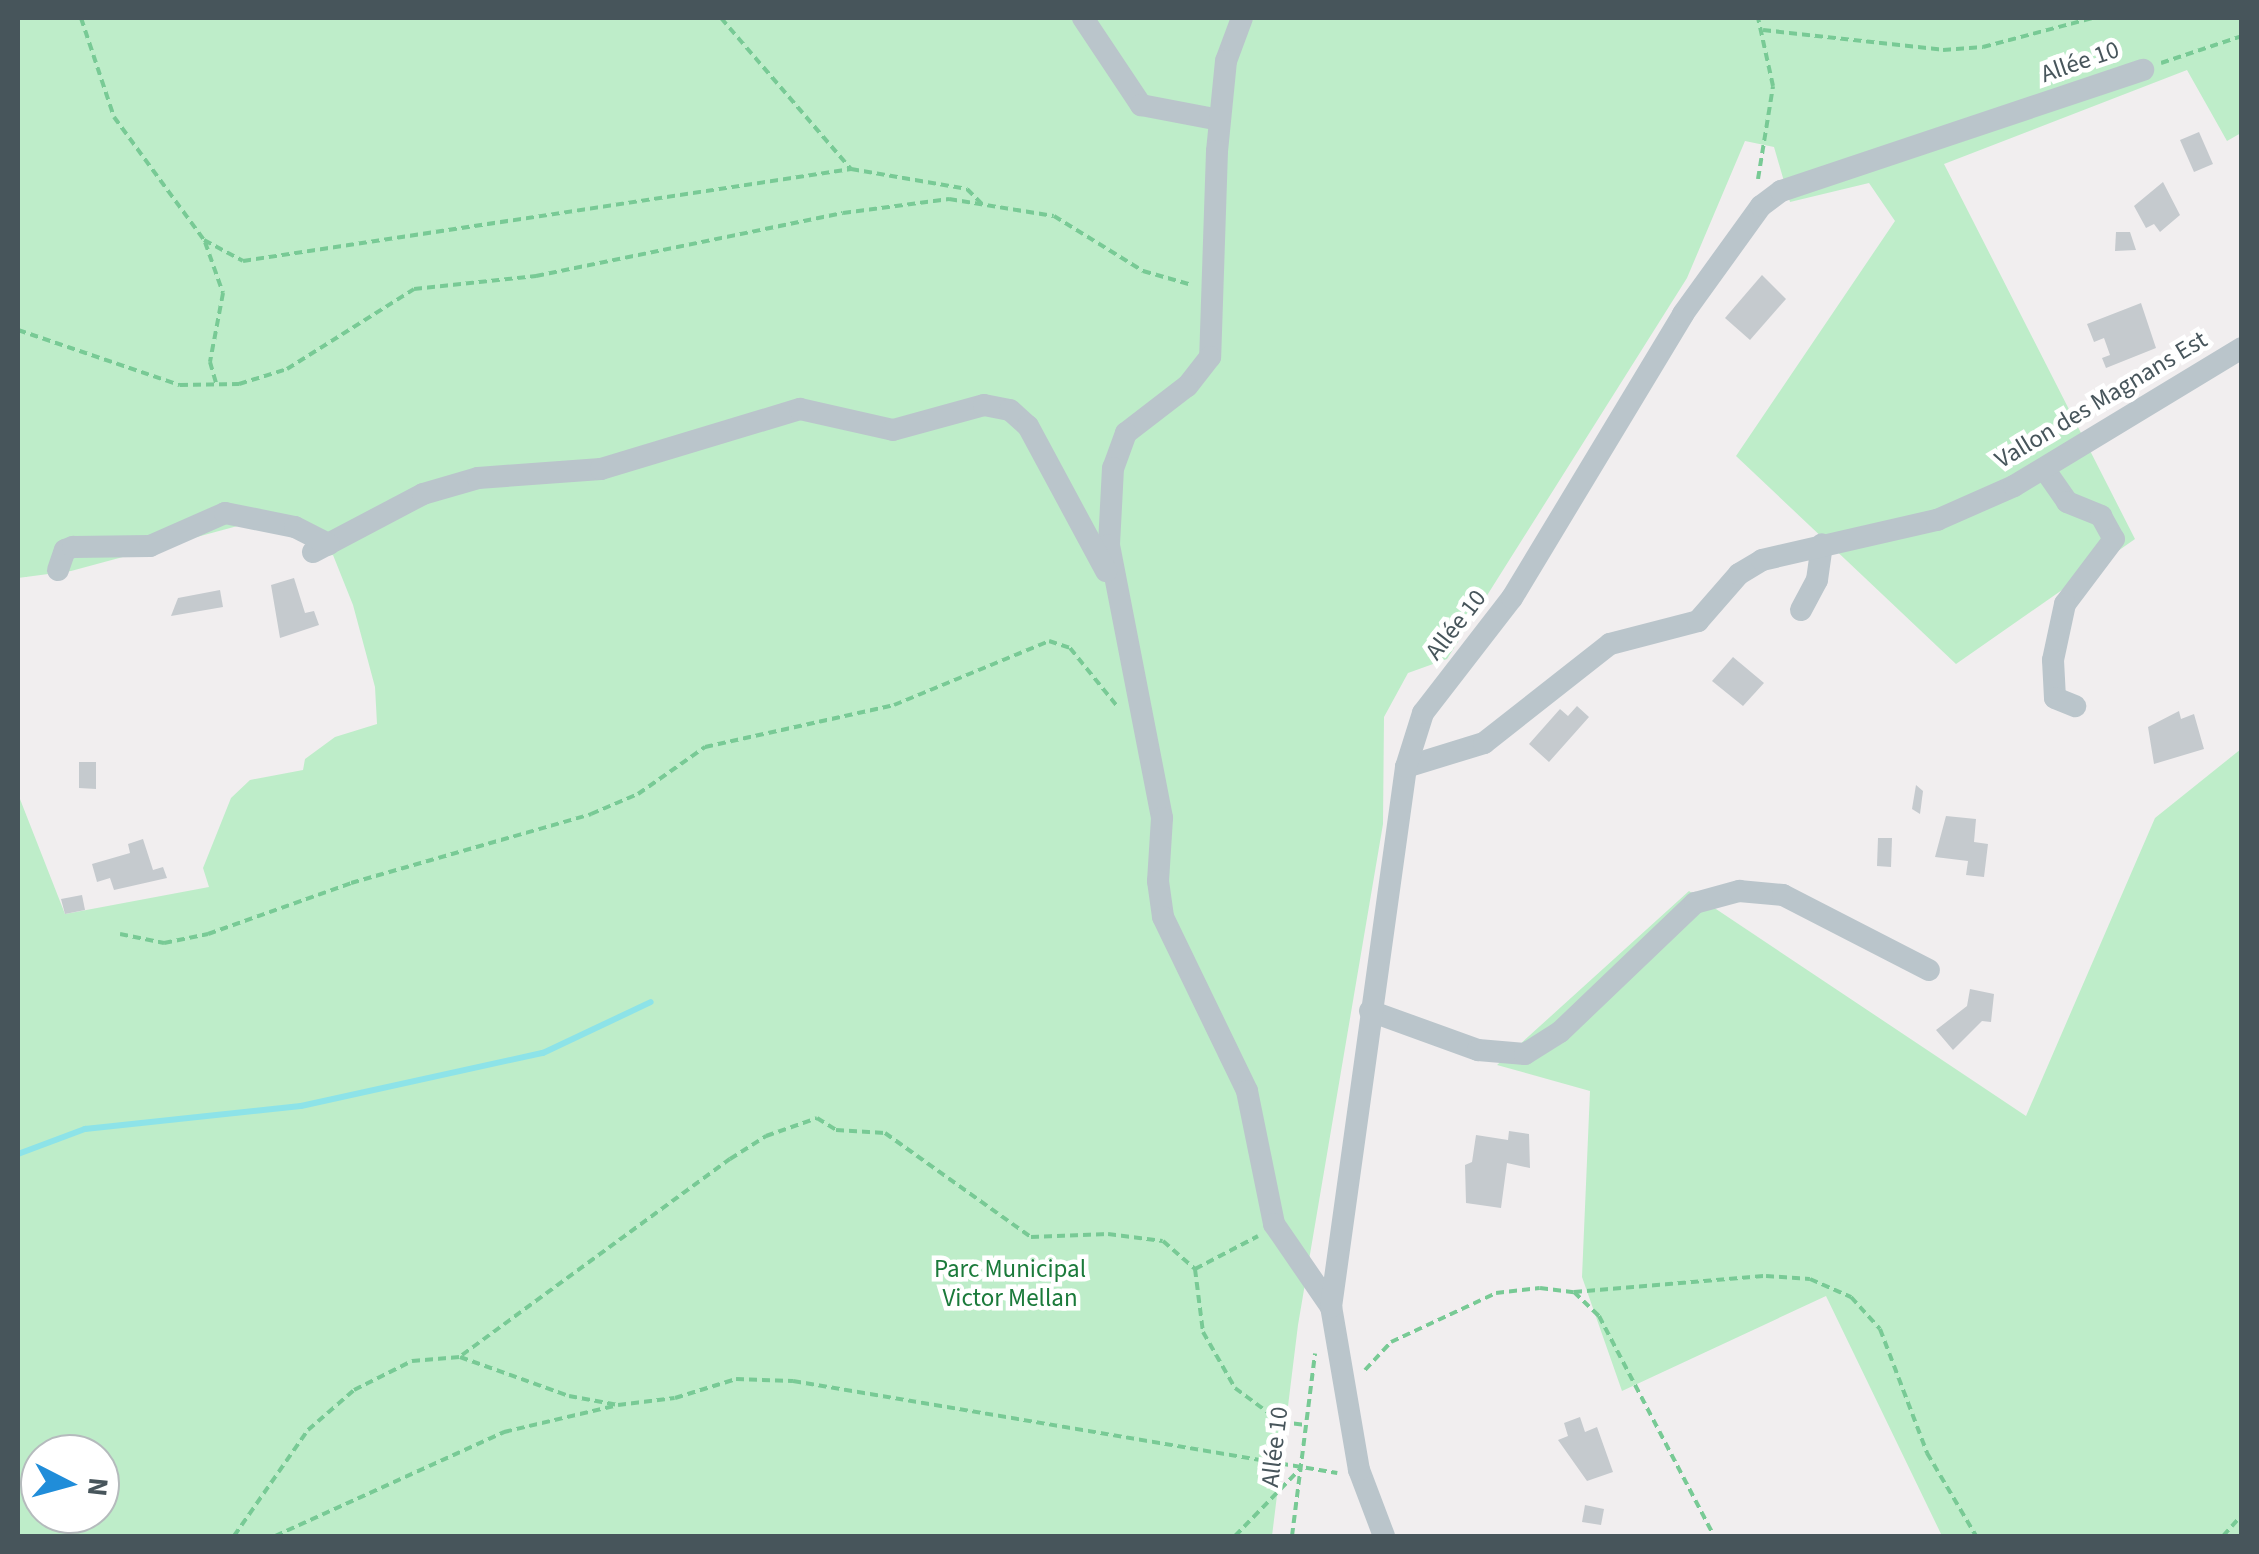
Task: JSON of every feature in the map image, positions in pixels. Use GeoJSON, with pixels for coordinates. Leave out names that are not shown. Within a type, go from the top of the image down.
{"type":"FeatureCollection","features":[{"type":"Feature","properties":{"kind":"street"},"geometry":{"type":"LineString","coordinates":[[1082,18],[1141,105],[1220,120]]}},
{"type":"Feature","properties":{"kind":"street"},"geometry":{"type":"LineString","coordinates":[[1242,18],[1226,61],[1220,120],[1210,357],[1187,386],[1126,433],[1113,468],[1112,583],[1162,818],[1158,880],[1163,917],[1247,1091],[1274,1224],[1331,1307],[1358,1470],[1384,1536]]}},
{"type":"Feature","properties":{"kind":"street","name":"Allée 10"},"geometry":{"type":"LineString","coordinates":[[1331,1307],[1406,767],[1423,713],[1512,598],[1683,314],[1762,206],[1782,191],[2142,70]]}},
{"type":"Feature","properties":{"kind":"street","name":"Vallon des Magnans Est"},"geometry":{"type":"LineString","coordinates":[[1406,767],[1484,742],[1610,644],[1698,620],[1739,574],[1762,560],[1937,520],[2045,470],[2242,348]]}},
{"type":"Feature","properties":{"kind":"street"},"geometry":{"type":"LineString","coordinates":[[58,570],[72,547],[150,546],[224,513],[296,527],[321,548],[423,494],[478,478],[600,468],[800,409],[893,430],[984,405],[1010,410],[1028,426],[1112,583]]}},
{"type":"Feature","properties":{"kind":"street"},"geometry":{"type":"LineString","coordinates":[[2045,470],[2067,502],[2101,516],[2114,539],[2066,604],[2053,660],[2055,698],[2074,706]]}},
{"type":"Feature","properties":{"kind":"street"},"geometry":{"type":"LineString","coordinates":[[1802,610],[1817,580],[1822,544]]}},
{"type":"Feature","properties":{"kind":"street"},"geometry":{"type":"LineString","coordinates":[[1370,1012],[1478,1050],[1526,1054],[1560,1032],[1695,904],[1738,891],[1783,895],[1930,970]]}},
{"type":"Feature","properties":{"kind":"path"},"geometry":{"type":"LineString","coordinates":[[81,18],[114,117],[204,240],[223,293],[210,362],[217,386]]}},
{"type":"Feature","properties":{"kind":"path"},"geometry":{"type":"LineString","coordinates":[[721,18],[852,169]]}},
{"type":"Feature","properties":{"kind":"path"},"geometry":{"type":"LineString","coordinates":[[1754,189],[1767,151],[1773,86],[1758,18]]}},
{"type":"Feature","properties":{"kind":"path"},"geometry":{"type":"LineString","coordinates":[[1763,30],[1943,50],[1983,47],[2093,18]]}},
{"type":"Feature","properties":{"kind":"path"},"geometry":{"type":"LineString","coordinates":[[2142,70],[2242,36]]}},
{"type":"Feature","properties":{"kind":"path"},"geometry":{"type":"LineString","coordinates":[[204,240],[243,262],[852,169],[967,189],[982,204]]}},
{"type":"Feature","properties":{"kind":"path"},"geometry":{"type":"LineString","coordinates":[[18,330],[180,385],[217,386],[287,370],[414,289],[536,276],[843,213],[949,199],[1054,216],[1143,271],[1211,288]]}},
{"type":"Feature","properties":{"kind":"path"},"geometry":{"type":"LineString","coordinates":[[120,934],[164,943],[208,934],[352,883],[591,814],[638,794],[705,746],[894,705],[1049,641],[1070,648],[1123,713],[1142,720]]}},
{"type":"Feature","properties":{"kind":"path"},"geometry":{"type":"LineString","coordinates":[[460,1357],[730,1159],[766,1136],[817,1118],[836,1130],[885,1133],[1030,1237],[1108,1234],[1163,1241],[1195,1269],[1203,1332],[1235,1388],[1281,1422],[1306,1425]]}},
{"type":"Feature","properties":{"kind":"path"},"geometry":{"type":"LineString","coordinates":[[1195,1269],[1236,1254],[1274,1224]]}},
{"type":"Feature","properties":{"kind":"path"},"geometry":{"type":"LineString","coordinates":[[1364,1372],[1391,1342],[1496,1293],[1540,1288],[1574,1292],[1766,1276],[1810,1279],[1851,1297],[1880,1328],[1927,1453],[1976,1536]]}},
{"type":"Feature","properties":{"kind":"path"},"geometry":{"type":"LineString","coordinates":[[1574,1292],[1600,1316],[1714,1536]]}},
{"type":"Feature","properties":{"kind":"path","name":"Allée 10"},"geometry":{"type":"LineString","coordinates":[[1292,1536],[1316,1344]]}},
{"type":"Feature","properties":{"kind":"path"},"geometry":{"type":"LineString","coordinates":[[234,1536],[308,1430],[354,1390],[412,1361],[460,1357],[570,1396],[618,1405]]}},
{"type":"Feature","properties":{"kind":"path"},"geometry":{"type":"LineString","coordinates":[[275,1536],[504,1432],[618,1405],[676,1398],[736,1378],[793,1381],[1301,1468],[1358,1470]]}},
{"type":"Feature","properties":{"kind":"path"},"geometry":{"type":"LineString","coordinates":[[1234,1536],[1301,1468]]}},
{"type":"Feature","properties":{"kind":"path"},"geometry":{"type":"LineString","coordinates":[[2223,1536],[2242,1515]]}},
{"type":"Feature","properties":{"kind":"green space","name":"Parc Municipal Victor Mellan"},"geometry":{"type":"Polygon","coordinates":[[[18,18],[2241,18],[2241,133],[2227,141],[2187,70],[1944,164],[2135,539],[1956,664],[1736,456],[1895,221],[1869,183],[1790,202],[1774,147],[1745,141],[1687,278],[1447,659],[1408,673],[1384,717],[1383,824],[1298,1325],[1272,1536],[18,1536],[18,794],[65,914],[209,887],[203,868],[231,798],[250,780],[303,770],[305,759],[335,737],[377,724],[375,687],[353,605],[333,555],[317,558],[309,541],[256,521],[71,571],[18,578],[18,18]]]}},
{"type":"Feature","properties":{"kind":"green space"},"geometry":{"type":"Polygon","coordinates":[[[2241,749],[2241,1536],[1942,1536],[1826,1296],[1622,1391],[1582,1277],[1590,1091],[1497,1065],[1689,891],[2026,1116],[2155,818],[2241,749]]]}},
{"type":"Feature","properties":{"kind":"building"},"geometry":{"type":"Polygon","coordinates":[[[2199,132],[2213,164],[2194,172],[2180,140],[2199,132]]]}},
{"type":"Feature","properties":{"kind":"building"},"geometry":{"type":"Polygon","coordinates":[[[2163,182],[2180,215],[2160,232],[2154,224],[2146,228],[2134,206],[2163,182]]]}},
{"type":"Feature","properties":{"kind":"building"},"geometry":{"type":"Polygon","coordinates":[[[2116,232],[2130,232],[2136,250],[2115,251],[2116,232]]]}},
{"type":"Feature","properties":{"kind":"building"},"geometry":{"type":"Polygon","coordinates":[[[1762,275],[1786,299],[1750,340],[1725,318],[1762,275]]]}},
{"type":"Feature","properties":{"kind":"building"},"geometry":{"type":"Polygon","coordinates":[[[2141,303],[2156,348],[2106,368],[2102,358],[2110,355],[2104,338],[2094,342],[2087,324],[2141,303]]]}},
{"type":"Feature","properties":{"kind":"building"},"geometry":{"type":"Polygon","coordinates":[[[294,578],[305,613],[314,611],[319,625],[280,638],[271,585],[294,578]]]}},
{"type":"Feature","properties":{"kind":"building"},"geometry":{"type":"Polygon","coordinates":[[[220,590],[223,607],[171,616],[178,598],[220,590]]]}},
{"type":"Feature","properties":{"kind":"building"},"geometry":{"type":"Polygon","coordinates":[[[1733,657],[1764,683],[1743,706],[1712,681],[1733,657]]]}},
{"type":"Feature","properties":{"kind":"building"},"geometry":{"type":"Polygon","coordinates":[[[1577,706],[1589,717],[1549,762],[1529,744],[1560,709],[1568,716],[1577,706]]]}},
{"type":"Feature","properties":{"kind":"building"},"geometry":{"type":"Polygon","coordinates":[[[2179,711],[2181,719],[2194,714],[2204,749],[2154,764],[2148,727],[2179,711]]]}},
{"type":"Feature","properties":{"kind":"building"},"geometry":{"type":"Polygon","coordinates":[[[79,762],[96,762],[96,789],[79,788],[79,762]]]}},
{"type":"Feature","properties":{"kind":"building"},"geometry":{"type":"Polygon","coordinates":[[[1916,785],[1923,791],[1920,814],[1912,809],[1916,785]]]}},
{"type":"Feature","properties":{"kind":"building"},"geometry":{"type":"Polygon","coordinates":[[[1946,816],[1976,819],[1974,842],[1988,844],[1984,877],[1966,875],[1968,861],[1935,857],[1946,816]]]}},
{"type":"Feature","properties":{"kind":"building"},"geometry":{"type":"Polygon","coordinates":[[[1878,838],[1892,838],[1891,867],[1877,866],[1878,838]]]}},
{"type":"Feature","properties":{"kind":"building"},"geometry":{"type":"Polygon","coordinates":[[[143,839],[153,870],[163,867],[167,878],[114,890],[110,878],[97,882],[92,864],[130,853],[128,844],[143,839]]]}},
{"type":"Feature","properties":{"kind":"building"},"geometry":{"type":"Polygon","coordinates":[[[82,895],[85,910],[65,914],[61,899],[82,895]]]}},
{"type":"Feature","properties":{"kind":"building"},"geometry":{"type":"Polygon","coordinates":[[[1970,989],[1994,994],[1991,1022],[1982,1021],[1953,1050],[1936,1030],[1967,1006],[1970,989]]]}},
{"type":"Feature","properties":{"kind":"building"},"geometry":{"type":"Polygon","coordinates":[[[1509,1131],[1529,1134],[1530,1168],[1507,1163],[1501,1208],[1466,1203],[1465,1165],[1472,1162],[1476,1135],[1508,1140],[1509,1131]]]}},
{"type":"Feature","properties":{"kind":"building"},"geometry":{"type":"Polygon","coordinates":[[[1580,1417],[1585,1432],[1597,1427],[1613,1472],[1587,1481],[1558,1440],[1568,1436],[1564,1423],[1580,1417]]]}},
{"type":"Feature","properties":{"kind":"building"},"geometry":{"type":"Polygon","coordinates":[[[1585,1505],[1604,1509],[1601,1525],[1582,1522],[1585,1505]]]}},
{"type":"Feature","properties":{"kind":"waterway"},"geometry":{"type":"LineString","coordinates":[[18,1154],[85,1129],[301,1106],[543,1053],[651,1002]]}}]}
